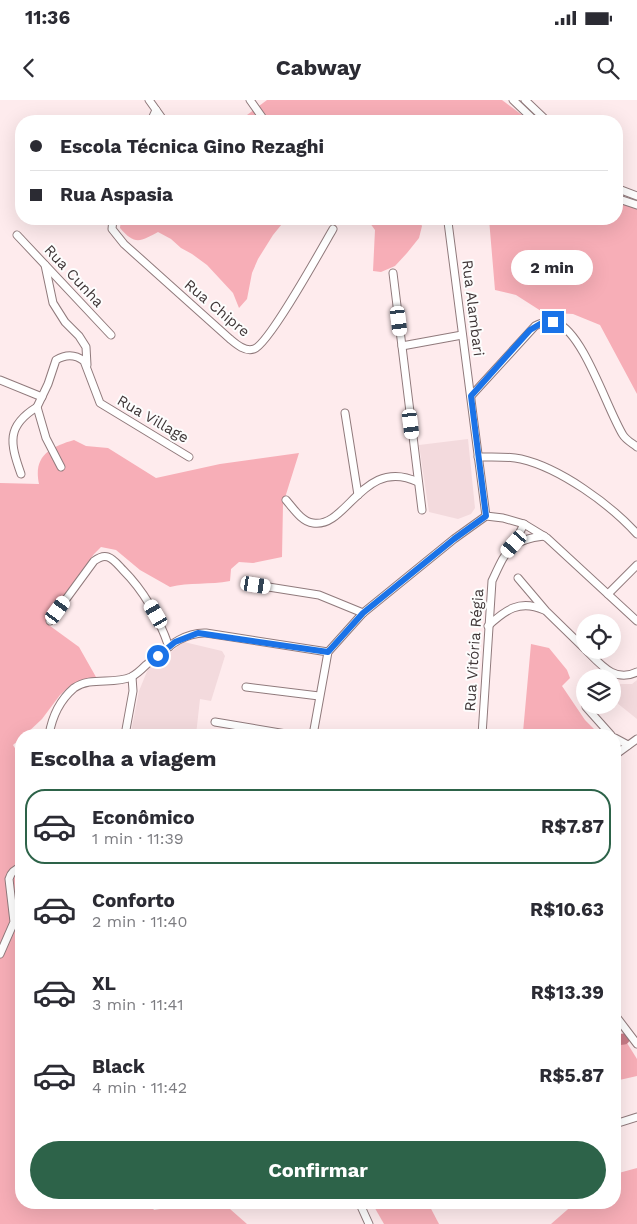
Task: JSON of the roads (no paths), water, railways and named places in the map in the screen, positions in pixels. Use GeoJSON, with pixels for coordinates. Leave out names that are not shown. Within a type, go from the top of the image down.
{"type":"FeatureCollection","features":[{"type":"Feature","properties":{"kind":"street"},"geometry":{"type":"LineString","coordinates":[[148,100],[160,115]]}},
{"type":"Feature","properties":{"kind":"street"},"geometry":{"type":"LineString","coordinates":[[250,100],[261,115]]}},
{"type":"Feature","properties":{"kind":"street"},"geometry":{"type":"LineString","coordinates":[[513,100],[529,115]]}},
{"type":"Feature","properties":{"kind":"street"},"geometry":{"type":"LineString","coordinates":[[525,100],[541,115]]}},
{"type":"Feature","properties":{"kind":"street"},"geometry":{"type":"LineString","coordinates":[[154,115],[156,110]]}},
{"type":"Feature","properties":{"kind":"street"},"geometry":{"type":"LineString","coordinates":[[623,191],[637,196]]}},
{"type":"Feature","properties":{"kind":"street"},"geometry":{"type":"LineString","coordinates":[[623,200],[637,205]]}},
{"type":"Feature","properties":{"kind":"street","name":"Rua Chipre"},"geometry":{"type":"LineString","coordinates":[[112,225],[112,229],[124,244],[230,339],[248,350],[258,347],[272,330],[333,229]]}},
{"type":"Feature","properties":{"kind":"street","name":"Rua Alambari"},"geometry":{"type":"LineString","coordinates":[[448,225],[486,516]]}},
{"type":"Feature","properties":{"kind":"street","name":"Rua Cunha"},"geometry":{"type":"LineString","coordinates":[[17,235],[111,336]]}},
{"type":"Feature","properties":{"kind":"street","name":"Rua Village"},"geometry":{"type":"LineString","coordinates":[[45,265],[53,303],[65,322],[80,336],[86,347],[87,366],[97,399],[100,403],[190,457]]}},
{"type":"Feature","properties":{"kind":"street"},"geometry":{"type":"LineString","coordinates":[[393,273],[422,510]]}},
{"type":"Feature","properties":{"kind":"street"},"geometry":{"type":"LineString","coordinates":[[471,396],[535,326],[546,322],[558,324],[566,329],[582,351],[624,437],[637,447]]}},
{"type":"Feature","properties":{"kind":"street"},"geometry":{"type":"LineString","coordinates":[[402,346],[462,334]]}},
{"type":"Feature","properties":{"kind":"street"},"geometry":{"type":"LineString","coordinates":[[21,474],[12,449],[13,437],[17,424],[25,414],[37,407],[56,360],[68,355],[75,356],[84,361],[87,366]]}},
{"type":"Feature","properties":{"kind":"street"},"geometry":{"type":"LineString","coordinates":[[0,380],[42,398]]}},
{"type":"Feature","properties":{"kind":"street"},"geometry":{"type":"LineString","coordinates":[[37,407],[46,438],[61,467]]}},
{"type":"Feature","properties":{"kind":"street"},"geometry":{"type":"LineString","coordinates":[[344,413],[358,495]]}},
{"type":"Feature","properties":{"kind":"street"},"geometry":{"type":"LineString","coordinates":[[478,457],[520,459],[544,467],[591,494],[618,515],[637,534]]}},
{"type":"Feature","properties":{"kind":"street"},"geometry":{"type":"LineString","coordinates":[[286,500],[300,516],[314,524],[328,520],[350,504],[368,485],[388,478],[408,478],[418,482]]}},
{"type":"Feature","properties":{"kind":"street"},"geometry":{"type":"LineString","coordinates":[[314,729],[328,652],[363,613],[454,539],[486,516],[503,518],[524,524],[545,536],[637,621]]}},
{"type":"Feature","properties":{"kind":"street","name":"Rua Vitória Régia"},"geometry":{"type":"LineString","coordinates":[[482,729],[492,581],[524,524]]}},
{"type":"Feature","properties":{"kind":"street"},"geometry":{"type":"LineString","coordinates":[[514,544],[527,538],[545,536]]}},
{"type":"Feature","properties":{"kind":"street"},"geometry":{"type":"LineString","coordinates":[[50,621],[94,561],[103,556],[108,556],[148,600],[164,632],[169,647]]}},
{"type":"Feature","properties":{"kind":"street"},"geometry":{"type":"LineString","coordinates":[[608,594],[637,565]]}},
{"type":"Feature","properties":{"kind":"street"},"geometry":{"type":"LineString","coordinates":[[518,578],[546,611],[576,640]]}},
{"type":"Feature","properties":{"kind":"street"},"geometry":{"type":"LineString","coordinates":[[256,585],[319,595],[363,613]]}},
{"type":"Feature","properties":{"kind":"street"},"geometry":{"type":"LineString","coordinates":[[488,626],[504,612],[520,605],[537,607],[546,611]]}},
{"type":"Feature","properties":{"kind":"street"},"geometry":{"type":"LineString","coordinates":[[51,729],[57,709],[74,689],[89,682],[115,681],[132,677],[175,642],[188,635],[206,633],[328,652]]}},
{"type":"Feature","properties":{"kind":"street"},"geometry":{"type":"LineString","coordinates":[[597,659],[613,674],[626,676],[637,672]]}},
{"type":"Feature","properties":{"kind":"street"},"geometry":{"type":"LineString","coordinates":[[126,729],[133,691],[132,677]]}},
{"type":"Feature","properties":{"kind":"street"},"geometry":{"type":"LineString","coordinates":[[246,687],[319,696]]}},
{"type":"Feature","properties":{"kind":"street"},"geometry":{"type":"LineString","coordinates":[[592,714],[606,729]]}},
{"type":"Feature","properties":{"kind":"street"},"geometry":{"type":"LineString","coordinates":[[215,722],[256,729]]}},
{"type":"Feature","properties":{"kind":"street"},"geometry":{"type":"LineString","coordinates":[[621,750],[637,739]]}},
{"type":"Feature","properties":{"kind":"street"},"geometry":{"type":"LineString","coordinates":[[621,741],[628,745]]}},
{"type":"Feature","properties":{"kind":"street"},"geometry":{"type":"LineString","coordinates":[[0,954],[14,922],[9,879],[10,874],[15,869]]}},
{"type":"Feature","properties":{"kind":"street"},"geometry":{"type":"LineString","coordinates":[[621,1022],[637,1044]]}},
{"type":"Feature","properties":{"kind":"street"},"geometry":{"type":"LineString","coordinates":[[621,1122],[637,1118]]}},
{"type":"Feature","properties":{"kind":"street"},"geometry":{"type":"LineString","coordinates":[[362,1209],[369,1224]]}}]}
